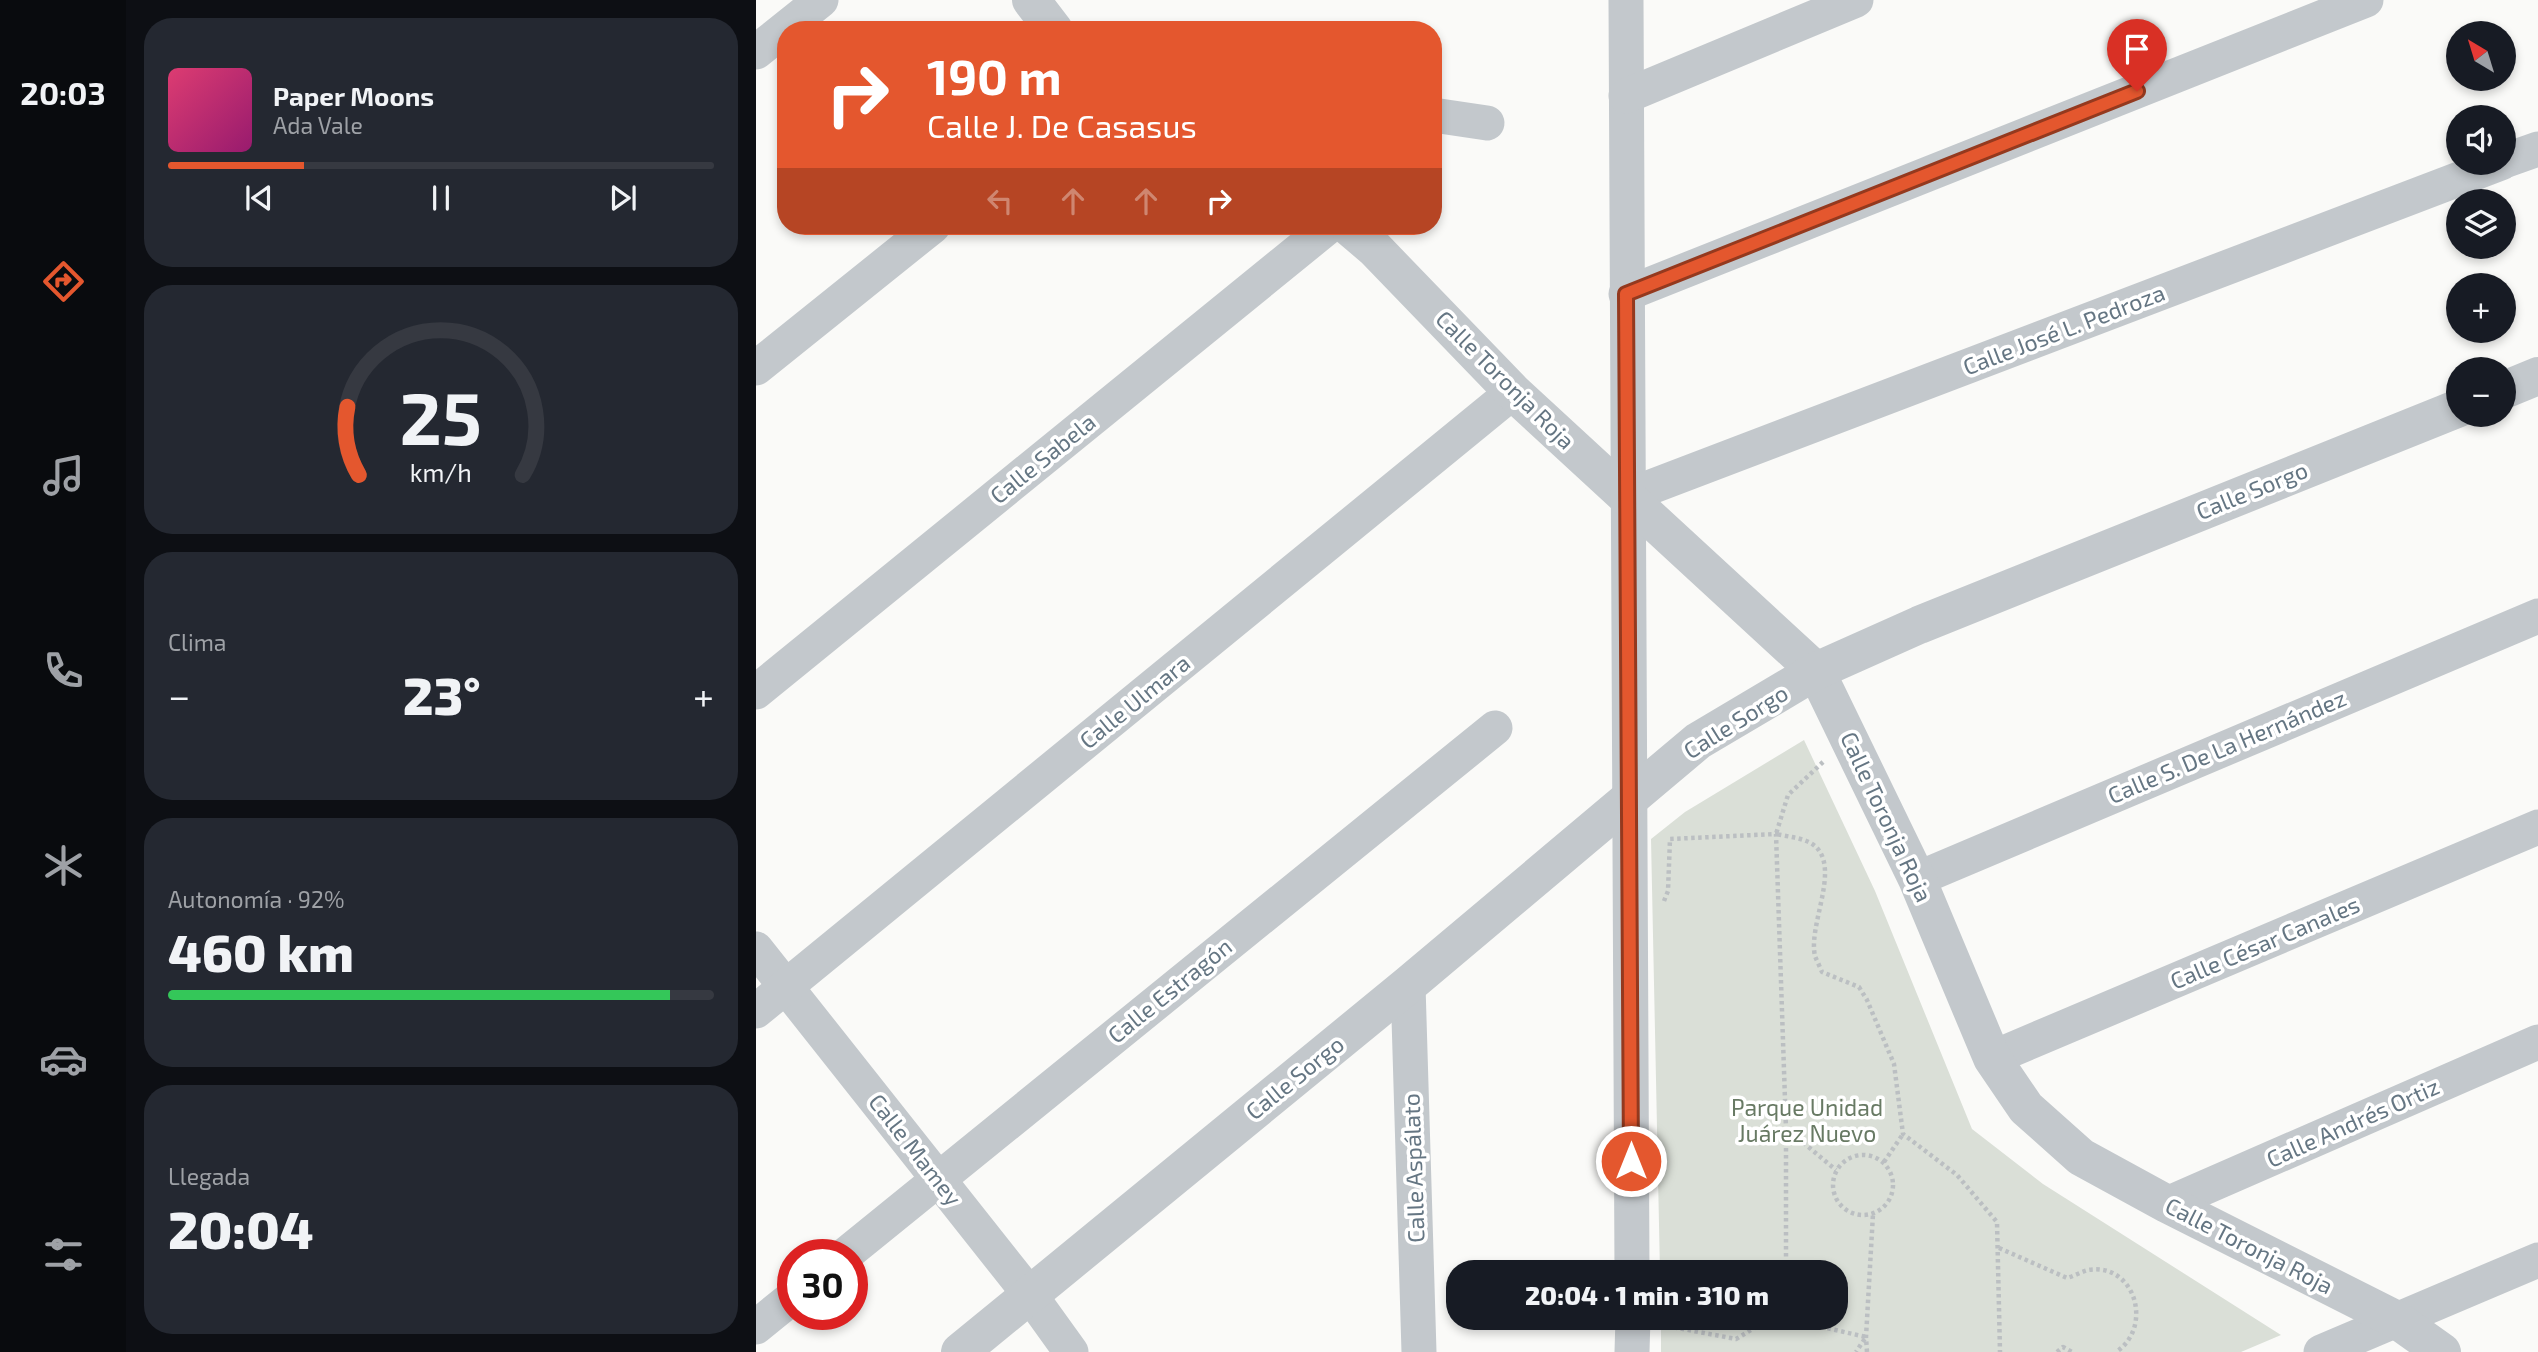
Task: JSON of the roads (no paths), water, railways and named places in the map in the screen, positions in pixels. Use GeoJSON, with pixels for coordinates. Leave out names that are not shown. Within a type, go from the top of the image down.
{"type":"FeatureCollection","features":[{"type":"Feature","properties":{"kind":"street"},"geometry":{"type":"LineString","coordinates":[[795,21],[821,0]]}},
{"type":"Feature","properties":{"kind":"street"},"geometry":{"type":"LineString","coordinates":[[1031,0],[1047,21]]}},
{"type":"Feature","properties":{"kind":"street"},"geometry":{"type":"LineString","coordinates":[[1626,0],[1632,1260]]}},
{"type":"Feature","properties":{"kind":"street"},"geometry":{"type":"LineString","coordinates":[[1626,96],[1856,0]]}},
{"type":"Feature","properties":{"kind":"street"},"geometry":{"type":"LineString","coordinates":[[1626,294],[2366,0]]}},
{"type":"Feature","properties":{"kind":"street"},"geometry":{"type":"LineString","coordinates":[[756,52],[777,35]]}},
{"type":"Feature","properties":{"kind":"street"},"geometry":{"type":"LineString","coordinates":[[1442,116],[1487,123]]}},
{"type":"Feature","properties":{"kind":"street","name":"Calle José L. Pedroza"},"geometry":{"type":"LineString","coordinates":[[2516,157],[2538,149]]}},
{"type":"Feature","properties":{"kind":"street","name":"Calle José L. Pedroza"},"geometry":{"type":"LineString","coordinates":[[1627,496],[2468,175]]}},
{"type":"Feature","properties":{"kind":"street"},"geometry":{"type":"LineString","coordinates":[[756,368],[922,235]]}},
{"type":"Feature","properties":{"kind":"street","name":"Calle Sabela"},"geometry":{"type":"LineString","coordinates":[[756,692],[1318,235]]}},
{"type":"Feature","properties":{"kind":"street","name":"Calle Toronja Roja"},"geometry":{"type":"LineString","coordinates":[[1359,235],[1376,249],[1513,392],[1816,671],[1917,879],[1992,1058],[2026,1108],[2081,1157],[2167,1204],[2397,1321],[2442,1352]]}},
{"type":"Feature","properties":{"kind":"street"},"geometry":{"type":"LineString","coordinates":[[2516,385],[2538,376]]}},
{"type":"Feature","properties":{"kind":"street","name":"Calle Ulmara"},"geometry":{"type":"LineString","coordinates":[[756,1011],[1513,392]]}},
{"type":"Feature","properties":{"kind":"street","name":"Calle Sorgo"},"geometry":{"type":"LineString","coordinates":[[960,1352],[1408,985],[1698,741],[1816,671],[1931,620],[2446,413]]}},
{"type":"Feature","properties":{"kind":"street","name":"Calle S. De La Hernández"},"geometry":{"type":"LineString","coordinates":[[1917,879],[2538,616]]}},
{"type":"Feature","properties":{"kind":"street","name":"Calle Estragón"},"geometry":{"type":"LineString","coordinates":[[865,1239],[1495,728]]}},
{"type":"Feature","properties":{"kind":"street","name":"Calle César Canales"},"geometry":{"type":"LineString","coordinates":[[1992,1058],[2538,827]]}},
{"type":"Feature","properties":{"kind":"street","name":"Calle Mamey"},"geometry":{"type":"LineString","coordinates":[[756,949],[1030,1295],[1071,1352]]}},
{"type":"Feature","properties":{"kind":"street","name":"Calle Aspálato"},"geometry":{"type":"LineString","coordinates":[[1408,985],[1411,1345]]}},
{"type":"Feature","properties":{"kind":"street","name":"Calle Andrés Ortiz"},"geometry":{"type":"LineString","coordinates":[[2167,1204],[2538,1042]]}},
{"type":"Feature","properties":{"kind":"street"},"geometry":{"type":"LineString","coordinates":[[2320,1352],[2538,1260]]}},
{"type":"Feature","properties":{"kind":"street"},"geometry":{"type":"LineString","coordinates":[[756,1327],[777,1310]]}},
{"type":"Feature","properties":{"kind":"street"},"geometry":{"type":"LineString","coordinates":[[1632,1352],[1633,1330]]}},
{"type":"Feature","properties":{"kind":"park label","name":"Parque Unidad Juárez Nuevo"},"geometry":{"type":"Point","coordinates":[1807,1121]}}]}
